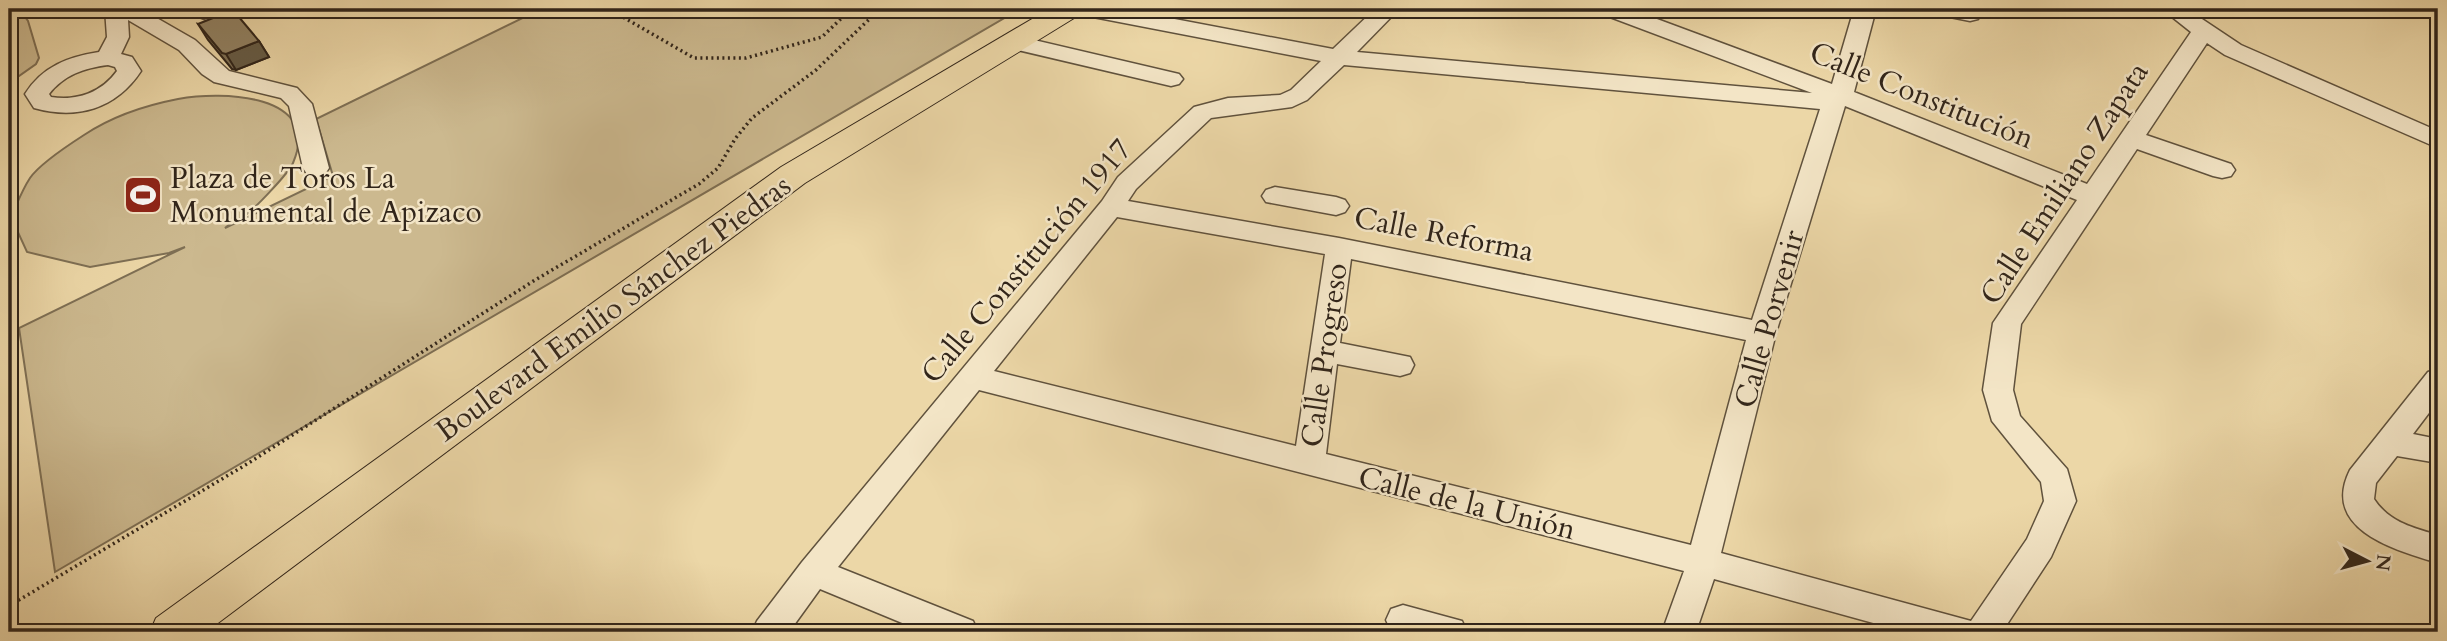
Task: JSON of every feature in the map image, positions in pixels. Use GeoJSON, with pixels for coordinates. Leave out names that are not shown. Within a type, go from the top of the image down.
{"type":"FeatureCollection","features":[{"type":"Feature","properties":{"kind":"main road","name":"Boulevard Emilio Sánchez Piedras"},"geometry":{"type":"LineString","coordinates":[[172,632],[793,175],[1069,9]]}},
{"type":"Feature","properties":{"kind":"street"},"geometry":{"type":"LineString","coordinates":[[108,58],[118,37],[116,9]]}},
{"type":"Feature","properties":{"kind":"street"},"geometry":{"type":"LineString","coordinates":[[125,9],[187,45],[222,78],[289,93],[300,104],[316,169]]}},
{"type":"Feature","properties":{"kind":"street"},"geometry":{"type":"LineString","coordinates":[[202,9],[209,15],[226,9]]}},
{"type":"Feature","properties":{"kind":"street"},"geometry":{"type":"LineString","coordinates":[[1088,9],[1338,57],[1837,100]]}},
{"type":"Feature","properties":{"kind":"street","name":"Calle Constitución 1917"},"geometry":{"type":"LineString","coordinates":[[769,632],[814,572],[1111,207],[1127,183],[1203,112],[1228,106],[1284,102],[1298,95],[1388,9]]}},
{"type":"Feature","properties":{"kind":"street","name":"Calle Constitución"},"geometry":{"type":"LineString","coordinates":[[1610,9],[1837,100],[2092,196]]}},
{"type":"Feature","properties":{"kind":"street","name":"Calle Porvenir"},"geometry":{"type":"LineString","coordinates":[[1679,632],[1703,562],[1762,332],[1865,9]]}},
{"type":"Feature","properties":{"kind":"street"},"geometry":{"type":"LineString","coordinates":[[1943,9],[1970,14]]}},
{"type":"Feature","properties":{"kind":"street"},"geometry":{"type":"LineString","coordinates":[[2173,9],[2233,50],[2438,140]]}},
{"type":"Feature","properties":{"kind":"street","name":"Calle Emiliano Zapata"},"geometry":{"type":"LineString","coordinates":[[1983,632],[2040,547],[2060,502],[2056,478],[2007,421],[1998,390],[2007,323],[2204,30]]}},
{"type":"Feature","properties":{"kind":"street"},"geometry":{"type":"LineString","coordinates":[[1013,42],[1171,79]]}},
{"type":"Feature","properties":{"kind":"street"},"geometry":{"type":"LineString","coordinates":[[2133,139],[2222,170]]}},
{"type":"Feature","properties":{"kind":"street","name":"Calle Progreso"},"geometry":{"type":"LineString","coordinates":[[1275,196],[1337,202],[1325,351],[1309,464]]}},
{"type":"Feature","properties":{"kind":"street","name":"Calle Reforma"},"geometry":{"type":"LineString","coordinates":[[1111,207],[1333,246],[1762,332]]}},
{"type":"Feature","properties":{"kind":"street"},"geometry":{"type":"LineString","coordinates":[[1325,351],[1400,365]]}},
{"type":"Feature","properties":{"kind":"street","name":"Calle de la Unión"},"geometry":{"type":"LineString","coordinates":[[973,377],[1703,562],[1960,632]]}},
{"type":"Feature","properties":{"kind":"street"},"geometry":{"type":"LineString","coordinates":[[2438,380],[2361,480],[2358,501],[2369,518],[2394,536],[2438,550]]}},
{"type":"Feature","properties":{"kind":"street"},"geometry":{"type":"LineString","coordinates":[[2389,442],[2438,451]]}},
{"type":"Feature","properties":{"kind":"street"},"geometry":{"type":"LineString","coordinates":[[814,572],[961,632]]}},
{"type":"Feature","properties":{"kind":"street"},"geometry":{"type":"LineString","coordinates":[[1403,620],[1450,632]]}},
{"type":"Feature","properties":{"kind":"path"},"geometry":{"type":"LineString","coordinates":[[610,9],[694,58],[746,58],[822,37],[851,9]]}},
{"type":"Feature","properties":{"kind":"path"},"geometry":{"type":"LineString","coordinates":[[9,606],[247,464],[536,280],[699,184],[718,168],[735,139],[752,118],[816,70],[880,9]]}},
{"type":"Feature","properties":{"kind":"shaded area"},"geometry":{"type":"Polygon","coordinates":[[[9,9],[19,9],[28,21],[39,58],[36,64],[9,83],[9,9]]]}},
{"type":"Feature","properties":{"kind":"shaded area"},"geometry":{"type":"Polygon","coordinates":[[[532,9],[1018,10],[55,572],[19,328],[185,247],[169,253],[90,267],[27,252],[11,217],[24,187],[34,173],[78,139],[117,117],[142,108],[197,97],[241,97],[263,102],[281,110],[294,122],[298,140],[293,163],[258,204],[225,228],[333,176],[316,119],[535,12],[532,9]]]}},
{"type":"Feature","properties":{"kind":"building"},"geometry":{"type":"Polygon","coordinates":[[[233,10],[259,41],[226,54],[222,53],[198,24],[233,10]]]}},
{"type":"Feature","properties":{"kind":"place","name":"Plaza de Toros La Monumental de Apizaco"},"geometry":{"type":"Point","coordinates":[143,195]}}]}
